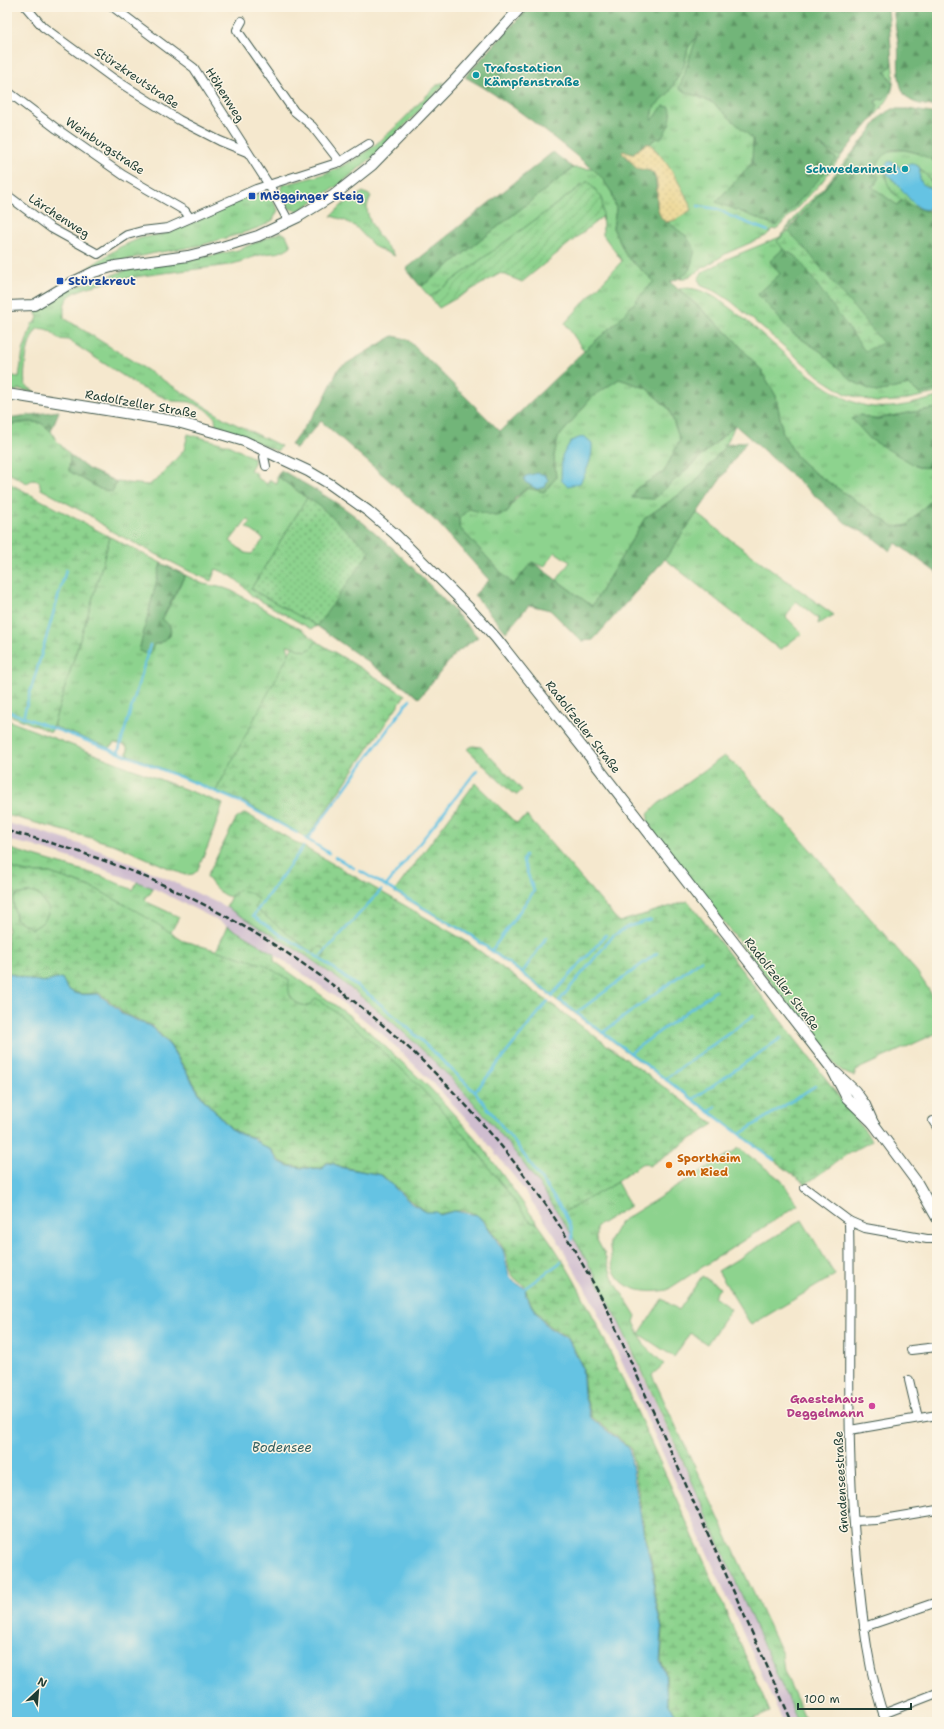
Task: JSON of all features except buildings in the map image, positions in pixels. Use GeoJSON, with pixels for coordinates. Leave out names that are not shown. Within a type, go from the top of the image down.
{"type":"FeatureCollection","features":[{"type":"Feature","properties":{"kind":"street","name":"Stürzkreutstraße"},"geometry":{"type":"LineString","coordinates":[[26,7],[43,27],[114,79],[179,120],[220,141],[247,152]]}},
{"type":"Feature","properties":{"kind":"street","name":"Höhenweg"},"geometry":{"type":"LineString","coordinates":[[113,7],[194,68],[269,185],[289,222]]}},
{"type":"Feature","properties":{"kind":"street"},"geometry":{"type":"LineString","coordinates":[[7,306],[34,304],[71,282],[94,272],[115,266],[188,256],[212,250],[258,236],[289,222],[334,195],[372,165],[455,80],[521,7]]}},
{"type":"Feature","properties":{"kind":"street"},"geometry":{"type":"LineString","coordinates":[[242,21],[237,30],[294,112],[312,126],[340,162]]}},
{"type":"Feature","properties":{"kind":"street","name":"Weinburgstraße"},"geometry":{"type":"LineString","coordinates":[[7,91],[57,129],[123,175],[186,211],[190,218]]}},
{"type":"Feature","properties":{"kind":"street"},"geometry":{"type":"LineString","coordinates":[[190,218],[256,189],[340,162],[369,144]]}},
{"type":"Feature","properties":{"kind":"street","name":"Lärchenweg"},"geometry":{"type":"LineString","coordinates":[[7,195],[51,228],[98,254],[127,235],[142,231],[168,228],[190,218]]}},
{"type":"Feature","properties":{"kind":"street","name":"Radolfzeller Straße"},"geometry":{"type":"LineString","coordinates":[[7,394],[174,422],[224,434],[267,451],[324,481],[368,511],[395,534],[469,608],[496,638],[549,704],[832,1069],[847,1098],[873,1122],[916,1181],[937,1218]]}},
{"type":"Feature","properties":{"kind":"street"},"geometry":{"type":"LineString","coordinates":[[266,466],[264,457],[267,451]]}},
{"type":"Feature","properties":{"kind":"street"},"geometry":{"type":"LineString","coordinates":[[805,1188],[848,1221],[865,1228],[927,1239],[937,1239]]}},
{"type":"Feature","properties":{"kind":"street","name":"Gnadenseestraße"},"geometry":{"type":"LineString","coordinates":[[848,1221],[850,1274],[850,1430],[854,1521],[864,1627],[871,1671],[886,1722]]}},
{"type":"Feature","properties":{"kind":"street"},"geometry":{"type":"LineString","coordinates":[[911,1350],[937,1347]]}},
{"type":"Feature","properties":{"kind":"street"},"geometry":{"type":"LineString","coordinates":[[909,1380],[918,1418]]}},
{"type":"Feature","properties":{"kind":"street"},"geometry":{"type":"LineString","coordinates":[[850,1430],[937,1415]]}},
{"type":"Feature","properties":{"kind":"street"},"geometry":{"type":"LineString","coordinates":[[854,1521],[877,1520],[937,1510]]}},
{"type":"Feature","properties":{"kind":"street"},"geometry":{"type":"LineString","coordinates":[[864,1627],[937,1602]]}},
{"type":"Feature","properties":{"kind":"street"},"geometry":{"type":"LineString","coordinates":[[883,1714],[937,1693]]}},
{"type":"Feature","properties":{"kind":"shaded area"},"geometry":{"type":"Polygon","coordinates":[[[7,823],[39,831],[98,850],[161,876],[226,907],[282,940],[338,979],[392,1022],[442,1069],[488,1119],[532,1174],[570,1231],[604,1291],[706,1513],[798,1722],[783,1722],[620,1358],[590,1297],[557,1239],[519,1183],[477,1130],[431,1081],[382,1034],[329,992],[274,954],[219,921],[153,888],[92,865],[34,846],[7,840],[7,823]]]}},
{"type":"Feature","properties":{"kind":"green space"},"geometry":{"type":"Polygon","coordinates":[[[529,7],[888,7],[892,62],[890,67],[885,72],[891,80],[892,88],[884,99],[876,100],[875,103],[878,105],[874,117],[839,156],[821,146],[837,159],[777,226],[716,202],[752,163],[753,139],[713,103],[679,89],[697,36],[688,48],[684,66],[669,93],[654,107],[651,119],[655,117],[664,106],[670,107],[671,115],[666,131],[661,138],[654,139],[650,144],[646,144],[632,154],[625,152],[626,158],[640,169],[650,171],[654,174],[657,206],[661,217],[686,236],[695,250],[688,271],[682,277],[670,282],[730,335],[761,370],[776,396],[783,434],[797,457],[815,473],[894,527],[908,525],[913,518],[937,495],[937,573],[896,543],[890,551],[871,536],[847,524],[735,425],[654,499],[632,498],[637,488],[664,472],[680,440],[669,409],[646,388],[619,379],[592,397],[558,438],[554,456],[556,478],[544,492],[527,488],[515,498],[507,513],[495,516],[469,509],[459,518],[459,527],[513,585],[532,562],[592,606],[645,518],[692,486],[726,445],[747,441],[665,559],[593,640],[581,641],[550,610],[529,605],[506,632],[474,595],[489,580],[438,523],[321,421],[296,449],[291,445],[322,403],[339,368],[393,336],[407,339],[500,431],[584,351],[618,321],[654,281],[627,257],[613,228],[616,209],[612,193],[602,178],[593,169],[515,108],[465,77],[529,7]]]}},
{"type":"Feature","properties":{"kind":"green space"},"geometry":{"type":"Polygon","coordinates":[[[893,7],[937,7],[937,107],[913,102],[905,95],[902,89],[899,73],[898,41],[893,7]]]}},
{"type":"Feature","properties":{"kind":"green space"},"geometry":{"type":"Polygon","coordinates":[[[698,35],[679,89],[713,103],[753,138],[752,163],[716,202],[836,159],[815,141],[839,156],[845,151],[821,183],[776,230],[773,229],[766,236],[727,253],[685,279],[680,279],[690,269],[686,236],[666,222],[678,218],[691,210],[658,152],[650,144],[670,124],[669,119],[672,113],[661,108],[659,114],[651,119],[654,107],[669,93],[684,66],[688,48],[698,35]]]}},
{"type":"Feature","properties":{"kind":"green space"},"geometry":{"type":"Polygon","coordinates":[[[892,62],[893,82],[885,71],[890,67],[892,62]]]}},
{"type":"Feature","properties":{"kind":"green space"},"geometry":{"type":"Polygon","coordinates":[[[444,82],[443,86],[381,150],[339,185],[298,211],[289,208],[283,202],[281,194],[282,185],[315,177],[339,168],[359,157],[395,127],[438,84],[444,82]]]}},
{"type":"Feature","properties":{"kind":"green space"},"geometry":{"type":"Polygon","coordinates":[[[893,82],[889,98],[874,117],[876,110],[876,99],[893,82]]]}},
{"type":"Feature","properties":{"kind":"green space"},"geometry":{"type":"Polygon","coordinates":[[[893,109],[908,109],[937,114],[937,163],[908,150],[901,149],[889,151],[878,162],[877,172],[879,177],[875,185],[871,186],[897,205],[903,200],[923,210],[937,211],[937,390],[920,394],[909,385],[876,392],[852,381],[820,351],[792,333],[758,294],[780,274],[770,261],[783,249],[797,257],[882,343],[802,245],[788,231],[845,165],[882,115],[893,109]]]}},
{"type":"Feature","properties":{"kind":"green space"},"geometry":{"type":"Polygon","coordinates":[[[866,136],[845,165],[777,241],[783,249],[770,262],[780,273],[792,333],[820,351],[852,381],[876,392],[909,385],[920,394],[937,390],[937,393],[898,401],[876,402],[846,394],[821,378],[732,302],[717,292],[702,286],[698,279],[702,273],[729,258],[780,237],[801,210],[825,186],[866,136]]]}},
{"type":"Feature","properties":{"kind":"green space"},"geometry":{"type":"Polygon","coordinates":[[[904,150],[922,154],[937,163],[937,197],[932,181],[918,166],[908,167],[910,170],[906,173],[896,164],[889,161],[884,167],[886,179],[892,192],[903,200],[897,205],[870,186],[877,162],[889,151],[904,150]]]}},
{"type":"Feature","properties":{"kind":"green space"},"geometry":{"type":"Polygon","coordinates":[[[553,152],[573,168],[421,287],[406,269],[553,152]]]}},
{"type":"Feature","properties":{"kind":"green space"},"geometry":{"type":"Polygon","coordinates":[[[573,168],[593,169],[602,178],[612,193],[616,209],[613,228],[627,257],[654,281],[618,321],[584,351],[565,323],[622,261],[603,235],[602,198],[588,181],[430,297],[421,287],[573,168]]]}},
{"type":"Feature","properties":{"kind":"green space"},"geometry":{"type":"Polygon","coordinates":[[[920,169],[931,181],[937,196],[934,207],[926,211],[912,206],[899,198],[889,187],[886,173],[902,189],[935,200],[932,188],[925,186],[920,180],[920,169]]]}},
{"type":"Feature","properties":{"kind":"green space"},"geometry":{"type":"Polygon","coordinates":[[[588,181],[602,198],[603,216],[522,282],[501,273],[439,308],[430,297],[588,181]]]}},
{"type":"Feature","properties":{"kind":"green space"},"geometry":{"type":"Polygon","coordinates":[[[363,192],[371,196],[367,209],[368,216],[374,228],[395,256],[375,247],[356,227],[344,220],[331,216],[342,205],[363,192]]]}},
{"type":"Feature","properties":{"kind":"green space"},"geometry":{"type":"Polygon","coordinates":[[[261,194],[272,199],[278,210],[273,220],[263,226],[198,246],[155,253],[86,269],[120,247],[141,238],[167,233],[197,221],[246,197],[261,194]]]}},
{"type":"Feature","properties":{"kind":"green space"},"geometry":{"type":"Polygon","coordinates":[[[788,231],[802,245],[883,343],[865,351],[797,257],[783,249],[777,241],[788,231]]]}},
{"type":"Feature","properties":{"kind":"green space"},"geometry":{"type":"Polygon","coordinates":[[[281,232],[286,235],[291,246],[282,251],[260,255],[228,265],[143,276],[95,285],[78,291],[68,298],[65,303],[64,310],[64,318],[225,419],[281,446],[277,451],[216,426],[215,418],[207,410],[190,402],[172,401],[142,388],[68,340],[58,339],[47,329],[37,329],[28,348],[25,364],[25,385],[35,392],[18,389],[17,391],[7,390],[7,375],[19,377],[23,351],[32,324],[36,322],[38,317],[36,314],[36,309],[72,288],[127,270],[190,260],[238,250],[281,232]]]}},
{"type":"Feature","properties":{"kind":"green space"},"geometry":{"type":"Polygon","coordinates":[[[691,288],[705,292],[729,307],[801,368],[838,395],[857,403],[874,407],[898,406],[937,397],[937,408],[879,419],[861,415],[917,467],[937,468],[937,495],[913,518],[908,525],[894,527],[815,473],[797,457],[783,434],[776,396],[761,370],[730,335],[679,289],[691,288]]]}},
{"type":"Feature","properties":{"kind":"green space"},"geometry":{"type":"Polygon","coordinates":[[[619,379],[646,388],[669,409],[680,440],[664,472],[637,488],[632,498],[678,478],[735,425],[726,445],[692,486],[645,518],[592,606],[557,580],[570,562],[555,552],[544,567],[532,562],[513,585],[459,527],[459,518],[469,509],[507,513],[522,493],[533,486],[556,478],[554,456],[558,438],[592,397],[619,379]]]}},
{"type":"Feature","properties":{"kind":"green space"},"geometry":{"type":"Polygon","coordinates":[[[937,408],[937,468],[918,467],[870,439],[852,419],[861,415],[879,419],[937,408]]]}},
{"type":"Feature","properties":{"kind":"green space"},"geometry":{"type":"Polygon","coordinates":[[[59,411],[51,431],[41,423],[29,422],[7,425],[7,418],[59,411]]]}},
{"type":"Feature","properties":{"kind":"green space"},"geometry":{"type":"Polygon","coordinates":[[[29,422],[41,423],[51,431],[56,440],[70,455],[69,471],[100,489],[112,491],[117,482],[148,485],[158,479],[184,450],[188,434],[228,445],[254,458],[254,463],[250,470],[257,474],[256,477],[267,484],[270,480],[277,484],[277,476],[307,498],[251,589],[317,626],[311,629],[252,596],[236,579],[230,575],[216,569],[211,581],[189,571],[111,531],[89,515],[41,489],[39,481],[32,480],[27,483],[10,474],[7,468],[7,425],[29,422]],[[247,519],[230,541],[245,553],[252,554],[264,539],[246,527],[251,522],[247,519]]]}},
{"type":"Feature","properties":{"kind":"green space"},"geometry":{"type":"Polygon","coordinates":[[[70,455],[88,469],[117,482],[112,492],[100,489],[69,471],[70,455]]]}},
{"type":"Feature","properties":{"kind":"green space"},"geometry":{"type":"Polygon","coordinates":[[[281,470],[342,507],[377,534],[422,577],[478,637],[456,653],[419,698],[317,626],[370,551],[318,505],[277,476],[281,470]]]}},
{"type":"Feature","properties":{"kind":"green space"},"geometry":{"type":"Polygon","coordinates":[[[7,482],[110,537],[91,604],[51,732],[7,714],[7,482]]]}},
{"type":"Feature","properties":{"kind":"green space"},"geometry":{"type":"Polygon","coordinates":[[[307,498],[318,505],[370,551],[317,626],[251,589],[307,498]]]}},
{"type":"Feature","properties":{"kind":"green space"},"geometry":{"type":"Polygon","coordinates":[[[697,513],[724,535],[834,615],[818,624],[819,619],[796,601],[786,617],[802,633],[780,650],[665,559],[697,513]]]}},
{"type":"Feature","properties":{"kind":"green space"},"geometry":{"type":"Polygon","coordinates":[[[110,537],[161,563],[139,651],[154,644],[158,644],[170,636],[169,626],[162,620],[185,575],[203,584],[232,591],[304,631],[316,641],[312,648],[306,651],[287,645],[289,652],[287,660],[216,791],[127,754],[128,749],[125,745],[114,743],[110,748],[53,726],[110,537]]]}},
{"type":"Feature","properties":{"kind":"green space"},"geometry":{"type":"Polygon","coordinates":[[[161,563],[185,575],[162,619],[171,630],[170,636],[158,644],[154,644],[150,655],[139,651],[161,563]]]}},
{"type":"Feature","properties":{"kind":"green space"},"geometry":{"type":"Polygon","coordinates":[[[316,641],[405,695],[307,838],[242,801],[216,791],[293,646],[300,650],[306,651],[312,648],[316,641]]]}},
{"type":"Feature","properties":{"kind":"green space"},"geometry":{"type":"Polygon","coordinates":[[[7,720],[223,804],[208,846],[197,871],[193,874],[185,875],[116,845],[7,815],[7,720]]]}},
{"type":"Feature","properties":{"kind":"green space"},"geometry":{"type":"Polygon","coordinates":[[[473,746],[481,747],[522,790],[517,795],[511,792],[467,749],[473,746]]]}},
{"type":"Feature","properties":{"kind":"green space"},"geometry":{"type":"Polygon","coordinates":[[[724,756],[741,770],[917,972],[937,1002],[937,1033],[856,1070],[854,1076],[836,1066],[651,828],[648,821],[648,814],[658,804],[724,756]]]}},
{"type":"Feature","properties":{"kind":"green space"},"geometry":{"type":"Polygon","coordinates":[[[475,783],[516,823],[527,816],[619,922],[688,901],[833,1088],[872,1141],[846,1155],[806,1184],[470,936],[394,892],[475,783]]]}},
{"type":"Feature","properties":{"kind":"green space"},"geometry":{"type":"Polygon","coordinates":[[[245,813],[466,941],[714,1124],[649,1166],[645,1163],[641,1164],[611,1186],[564,1212],[519,1148],[475,1092],[408,1028],[372,997],[322,961],[326,952],[323,947],[319,947],[312,953],[255,908],[258,899],[251,893],[239,890],[233,895],[228,896],[221,893],[214,886],[207,876],[236,819],[245,813]]]}},
{"type":"Feature","properties":{"kind":"green space"},"geometry":{"type":"Polygon","coordinates":[[[7,848],[101,876],[133,890],[137,882],[153,888],[145,899],[149,903],[179,917],[170,934],[139,913],[96,889],[50,873],[31,873],[13,869],[7,858],[7,848]]]}},
{"type":"Feature","properties":{"kind":"green space"},"geometry":{"type":"Polygon","coordinates":[[[8,859],[13,869],[31,873],[50,873],[96,889],[138,912],[184,941],[263,964],[289,980],[290,995],[295,1002],[309,1006],[316,998],[359,1031],[401,1068],[458,1129],[482,1158],[530,1222],[538,1224],[553,1245],[579,1289],[613,1358],[770,1712],[747,1722],[683,1722],[667,1704],[666,1673],[661,1660],[663,1630],[654,1592],[655,1576],[645,1533],[631,1448],[592,1417],[585,1395],[583,1367],[569,1338],[549,1326],[533,1307],[527,1295],[525,1286],[511,1273],[501,1244],[482,1219],[471,1212],[464,1211],[440,1214],[437,1212],[427,1212],[413,1203],[382,1175],[338,1166],[334,1163],[327,1162],[322,1168],[288,1165],[279,1160],[272,1150],[262,1146],[254,1137],[242,1134],[231,1128],[203,1098],[171,1046],[153,1026],[123,1013],[119,1008],[99,993],[82,994],[72,991],[68,988],[62,978],[45,982],[28,979],[7,972],[8,859]],[[30,892],[16,895],[13,901],[16,919],[32,929],[44,921],[49,909],[39,895],[30,892]]]}},
{"type":"Feature","properties":{"kind":"green space"},"geometry":{"type":"Polygon","coordinates":[[[239,890],[251,893],[312,953],[319,947],[323,947],[326,952],[322,961],[372,997],[450,1067],[475,1092],[519,1148],[611,1186],[617,1182],[630,1206],[596,1227],[596,1238],[604,1253],[613,1279],[636,1316],[634,1322],[644,1345],[664,1364],[652,1375],[782,1654],[784,1671],[807,1722],[798,1722],[677,1447],[617,1318],[586,1259],[551,1202],[532,1175],[484,1114],[430,1057],[401,1030],[372,1005],[309,958],[226,907],[231,896],[239,890]]]}},
{"type":"Feature","properties":{"kind":"green space"},"geometry":{"type":"Polygon","coordinates":[[[30,892],[39,895],[49,909],[44,921],[32,929],[16,919],[13,901],[16,895],[30,892]]]}},
{"type":"Feature","properties":{"kind":"green space"},"geometry":{"type":"Polygon","coordinates":[[[228,926],[274,954],[274,961],[366,1029],[430,1088],[478,1141],[538,1224],[530,1222],[475,1149],[317,999],[309,1006],[299,1004],[292,998],[288,991],[216,951],[228,926]]]}},
{"type":"Feature","properties":{"kind":"green space"},"geometry":{"type":"Polygon","coordinates":[[[739,1148],[781,1180],[798,1205],[667,1290],[638,1290],[623,1282],[617,1276],[613,1268],[610,1245],[610,1241],[620,1222],[739,1148]]]}},
{"type":"Feature","properties":{"kind":"green space"},"geometry":{"type":"Polygon","coordinates":[[[802,1220],[835,1275],[751,1325],[718,1271],[802,1220]]]}},
{"type":"Feature","properties":{"kind":"green space"},"geometry":{"type":"Polygon","coordinates":[[[702,1276],[720,1287],[714,1297],[731,1309],[707,1344],[690,1333],[674,1357],[639,1334],[662,1299],[679,1310],[702,1276]]]}},
{"type":"Feature","properties":{"kind":"sand"},"geometry":{"type":"Polygon","coordinates":[[[646,144],[650,144],[668,166],[678,181],[691,207],[691,210],[675,220],[666,222],[658,211],[657,184],[654,174],[648,170],[636,168],[622,153],[623,151],[632,154],[646,144]]]}},
{"type":"Feature","properties":{"kind":"water"},"geometry":{"type":"Polygon","coordinates":[[[889,161],[896,164],[906,173],[910,170],[906,165],[914,164],[919,167],[921,182],[925,186],[932,188],[935,200],[931,207],[922,209],[911,201],[887,173],[884,167],[889,161]]]}},
{"type":"Feature","properties":{"kind":"water"},"geometry":{"type":"Polygon","coordinates":[[[584,436],[592,443],[592,454],[589,464],[580,483],[567,486],[561,480],[562,456],[571,441],[584,436]]]}},
{"type":"Feature","properties":{"kind":"water"},"geometry":{"type":"Polygon","coordinates":[[[538,473],[545,475],[548,480],[545,487],[537,489],[525,482],[524,478],[526,476],[538,473]]]}},
{"type":"Feature","properties":{"kind":"water","name":"Bodensee"},"geometry":{"type":"Polygon","coordinates":[[[7,973],[29,980],[45,982],[62,978],[68,989],[72,992],[86,995],[98,994],[118,1009],[122,1014],[152,1027],[170,1046],[202,1098],[231,1129],[242,1135],[253,1138],[262,1146],[271,1150],[278,1161],[288,1166],[322,1169],[327,1163],[334,1164],[338,1167],[381,1175],[412,1204],[426,1212],[436,1212],[440,1215],[454,1211],[477,1215],[487,1226],[503,1250],[509,1275],[514,1282],[525,1288],[526,1296],[532,1307],[548,1327],[568,1339],[582,1367],[584,1395],[591,1418],[629,1448],[644,1535],[654,1576],[653,1592],[662,1630],[660,1661],[665,1673],[667,1704],[682,1722],[7,1722],[7,973]]]}},
{"type":"Feature","properties":{"kind":"waterway"},"geometry":{"type":"LineString","coordinates":[[698,206],[718,209],[730,216],[768,231]]}},
{"type":"Feature","properties":{"kind":"waterway"},"geometry":{"type":"LineString","coordinates":[[23,717],[66,570]]}},
{"type":"Feature","properties":{"kind":"waterway"},"geometry":{"type":"LineString","coordinates":[[118,753],[150,645]]}},
{"type":"Feature","properties":{"kind":"waterway"},"geometry":{"type":"LineString","coordinates":[[307,840],[410,699]]}},
{"type":"Feature","properties":{"kind":"waterway"},"geometry":{"type":"LineString","coordinates":[[7,711],[195,783],[240,802],[297,833]]}},
{"type":"Feature","properties":{"kind":"waterway"},"geometry":{"type":"LineString","coordinates":[[386,886],[477,770]]}},
{"type":"Feature","properties":{"kind":"waterway"},"geometry":{"type":"LineString","coordinates":[[305,838],[329,853]]}},
{"type":"Feature","properties":{"kind":"waterway"},"geometry":{"type":"LineString","coordinates":[[303,847],[253,916],[282,936],[312,953],[372,997],[408,1028],[475,1092],[519,1148],[564,1212],[572,1231],[572,1240]]}},
{"type":"Feature","properties":{"kind":"waterway"},"geometry":{"type":"LineString","coordinates":[[492,950],[534,891],[523,861],[525,855]]}},
{"type":"Feature","properties":{"kind":"waterway"},"geometry":{"type":"LineString","coordinates":[[335,857],[354,868]]}},
{"type":"Feature","properties":{"kind":"waterway"},"geometry":{"type":"LineString","coordinates":[[360,871],[470,935],[553,996]]}},
{"type":"Feature","properties":{"kind":"waterway"},"geometry":{"type":"LineString","coordinates":[[319,958],[381,890]]}},
{"type":"Feature","properties":{"kind":"waterway"},"geometry":{"type":"LineString","coordinates":[[559,1001],[613,936],[627,927],[651,920]]}},
{"type":"Feature","properties":{"kind":"waterway"},"geometry":{"type":"LineString","coordinates":[[552,995],[606,935]]}},
{"type":"Feature","properties":{"kind":"waterway"},"geometry":{"type":"LineString","coordinates":[[522,973],[547,937]]}},
{"type":"Feature","properties":{"kind":"waterway"},"geometry":{"type":"LineString","coordinates":[[576,1013],[657,953]]}},
{"type":"Feature","properties":{"kind":"waterway"},"geometry":{"type":"LineString","coordinates":[[602,1033],[701,960]]}},
{"type":"Feature","properties":{"kind":"waterway"},"geometry":{"type":"LineString","coordinates":[[630,1053],[715,991]]}},
{"type":"Feature","properties":{"kind":"waterway"},"geometry":{"type":"LineString","coordinates":[[559,1000],[774,1160]]}},
{"type":"Feature","properties":{"kind":"waterway"},"geometry":{"type":"LineString","coordinates":[[475,1092],[548,1001]]}},
{"type":"Feature","properties":{"kind":"waterway"},"geometry":{"type":"LineString","coordinates":[[665,1079],[753,1016]]}},
{"type":"Feature","properties":{"kind":"waterway"},"geometry":{"type":"LineString","coordinates":[[693,1099],[781,1038]]}},
{"type":"Feature","properties":{"kind":"waterway"},"geometry":{"type":"LineString","coordinates":[[740,1134],[815,1086]]}},
{"type":"Feature","properties":{"kind":"waterway"},"geometry":{"type":"LineString","coordinates":[[709,1112],[716,1107]]}},
{"type":"Feature","properties":{"kind":"waterway"},"geometry":{"type":"LineString","coordinates":[[525,1288],[561,1262]]}},
{"type":"Feature","properties":{"kind":"railway"},"geometry":{"type":"LineString","coordinates":[[7,831],[85,854],[159,883],[231,919],[299,961],[364,1009],[424,1062],[479,1120],[530,1183],[551,1212],[605,1304],[792,1722]]}},
{"type":"Feature","properties":{"kind":"place","name":"Trafostation Kämpfenstraße"},"geometry":{"type":"Point","coordinates":[476,75]}},
{"type":"Feature","properties":{"kind":"place","name":"Schwedeninsel"},"geometry":{"type":"Point","coordinates":[905,169]}},
{"type":"Feature","properties":{"kind":"place","name":"Mögginger Steig"},"geometry":{"type":"Point","coordinates":[252,196]}},
{"type":"Feature","properties":{"kind":"place","name":"Stürzkreut"},"geometry":{"type":"Point","coordinates":[60,281]}},
{"type":"Feature","properties":{"kind":"place","name":"Sportheim am Ried"},"geometry":{"type":"Point","coordinates":[669,1165]}},
{"type":"Feature","properties":{"kind":"place","name":"Gaestehaus Deggelmann"},"geometry":{"type":"Point","coordinates":[872,1406]}}]}
